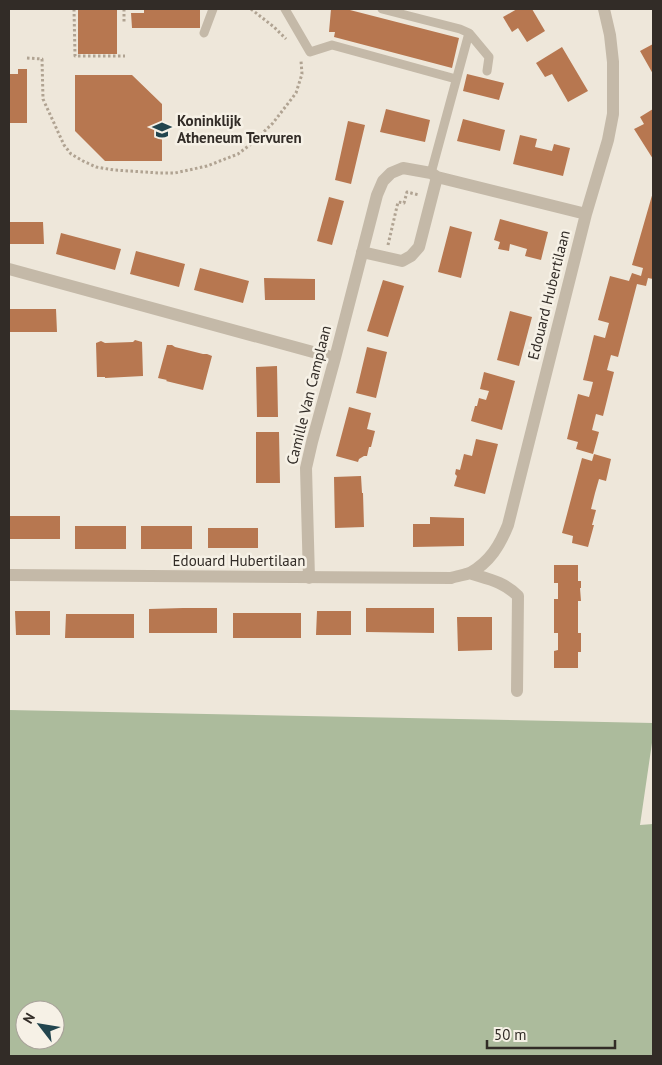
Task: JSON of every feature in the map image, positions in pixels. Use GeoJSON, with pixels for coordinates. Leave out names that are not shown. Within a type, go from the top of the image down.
{"type":"FeatureCollection","features":[{"type":"Feature","properties":{"kind":"street","name":"Edouard Hubertilaan"},"geometry":{"type":"LineString","coordinates":[[9,575],[451,578],[469,573],[494,554],[502,541],[508,525],[586,214],[608,140],[613,114],[613,62],[610,35],[604,9]]}},
{"type":"Feature","properties":{"kind":"street","name":"Camille Van Camplaan"},"geometry":{"type":"LineString","coordinates":[[310,578],[306,468],[377,195],[383,181],[391,173],[403,168],[586,214]]}},
{"type":"Feature","properties":{"kind":"street"},"geometry":{"type":"LineString","coordinates":[[362,252],[402,261],[412,256],[419,248],[432,198],[434,175]]}},
{"type":"Feature","properties":{"kind":"street"},"geometry":{"type":"LineString","coordinates":[[9,269],[335,358]]}},
{"type":"Feature","properties":{"kind":"street","name":"Edouard Hubertilaan"},"geometry":{"type":"LineString","coordinates":[[469,573],[502,583],[518,596],[516,691]]}},
{"type":"Feature","properties":{"kind":"lane"},"geometry":{"type":"LineString","coordinates":[[204,33],[213,9]]}},
{"type":"Feature","properties":{"kind":"lane"},"geometry":{"type":"LineString","coordinates":[[285,9],[310,52],[332,46],[456,79]]}},
{"type":"Feature","properties":{"kind":"lane"},"geometry":{"type":"LineString","coordinates":[[382,9],[469,33],[488,57],[487,71]]}},
{"type":"Feature","properties":{"kind":"lane"},"geometry":{"type":"LineString","coordinates":[[434,175],[456,79],[469,33]]}},
{"type":"Feature","properties":{"kind":"path"},"geometry":{"type":"LineString","coordinates":[[74,9],[75,56],[125,56]]}},
{"type":"Feature","properties":{"kind":"path"},"geometry":{"type":"LineString","coordinates":[[124,9],[124,24]]}},
{"type":"Feature","properties":{"kind":"path"},"geometry":{"type":"LineString","coordinates":[[251,9],[274,27],[289,43]]}},
{"type":"Feature","properties":{"kind":"path"},"geometry":{"type":"LineString","coordinates":[[27,58],[42,59],[43,99],[64,145],[71,154],[96,167],[138,172],[176,173],[207,166],[238,154],[263,134],[282,113],[296,93],[302,74],[302,64],[299,56]]}},
{"type":"Feature","properties":{"kind":"path"},"geometry":{"type":"LineString","coordinates":[[385,258],[398,202],[404,203],[406,192],[432,198]]}},
{"type":"Feature","properties":{"kind":"green space"},"geometry":{"type":"Polygon","coordinates":[[[9,710],[653,723],[653,736],[640,825],[653,824],[653,1056],[9,1056],[9,710]]]}},
{"type":"Feature","properties":{"kind":"building"},"geometry":{"type":"Polygon","coordinates":[[[78,9],[117,9],[117,54],[78,54],[78,9]]]}},
{"type":"Feature","properties":{"kind":"building"},"geometry":{"type":"Polygon","coordinates":[[[144,9],[200,9],[200,28],[132,28],[131,13],[144,13],[144,9]]]}},
{"type":"Feature","properties":{"kind":"building"},"geometry":{"type":"Polygon","coordinates":[[[331,9],[346,9],[459,38],[452,68],[334,37],[335,32],[329,32],[331,9]]]}},
{"type":"Feature","properties":{"kind":"building"},"geometry":{"type":"Polygon","coordinates":[[[517,9],[532,9],[545,31],[527,42],[518,28],[512,32],[503,17],[517,9]]]}},
{"type":"Feature","properties":{"kind":"building"},"geometry":{"type":"Polygon","coordinates":[[[653,44],[653,74],[640,51],[653,44]]]}},
{"type":"Feature","properties":{"kind":"building"},"geometry":{"type":"Polygon","coordinates":[[[562,47],[588,91],[568,102],[552,74],[545,77],[536,63],[562,47]]]}},
{"type":"Feature","properties":{"kind":"building"},"geometry":{"type":"Polygon","coordinates":[[[18,69],[27,69],[27,123],[9,123],[9,74],[18,74],[18,69]]]}},
{"type":"Feature","properties":{"kind":"building"},"geometry":{"type":"Polygon","coordinates":[[[467,74],[504,83],[499,100],[463,91],[467,74]]]}},
{"type":"Feature","properties":{"kind":"building"},"geometry":{"type":"Polygon","coordinates":[[[75,75],[132,75],[162,104],[162,161],[105,161],[75,131],[75,75]]]}},
{"type":"Feature","properties":{"kind":"building"},"geometry":{"type":"Polygon","coordinates":[[[386,109],[430,120],[425,142],[380,132],[386,109]]]}},
{"type":"Feature","properties":{"kind":"building"},"geometry":{"type":"Polygon","coordinates":[[[653,109],[653,159],[634,129],[644,124],[640,117],[653,109]]]}},
{"type":"Feature","properties":{"kind":"building"},"geometry":{"type":"Polygon","coordinates":[[[463,119],[505,130],[500,151],[457,141],[463,119]]]}},
{"type":"Feature","properties":{"kind":"building"},"geometry":{"type":"Polygon","coordinates":[[[348,121],[365,125],[351,184],[335,180],[348,121]]]}},
{"type":"Feature","properties":{"kind":"building"},"geometry":{"type":"Polygon","coordinates":[[[520,135],[537,139],[535,147],[552,151],[554,144],[570,148],[563,176],[513,164],[520,135]]]}},
{"type":"Feature","properties":{"kind":"building"},"geometry":{"type":"Polygon","coordinates":[[[653,192],[653,279],[648,278],[646,286],[637,284],[618,357],[611,355],[607,370],[614,372],[603,416],[596,414],[592,430],[599,432],[593,454],[576,449],[578,442],[567,439],[578,394],[589,397],[591,390],[593,382],[583,380],[594,335],[605,338],[609,323],[598,320],[610,276],[629,281],[632,273],[641,276],[643,268],[632,265],[653,192]]]}},
{"type":"Feature","properties":{"kind":"building"},"geometry":{"type":"Polygon","coordinates":[[[329,197],[344,201],[332,245],[317,241],[329,197]]]}},
{"type":"Feature","properties":{"kind":"building"},"geometry":{"type":"Polygon","coordinates":[[[500,219],[548,232],[541,260],[525,256],[527,249],[510,244],[509,251],[498,249],[500,242],[494,240],[500,219]]]}},
{"type":"Feature","properties":{"kind":"building"},"geometry":{"type":"Polygon","coordinates":[[[9,222],[43,222],[44,244],[9,244],[9,222]]]}},
{"type":"Feature","properties":{"kind":"building"},"geometry":{"type":"Polygon","coordinates":[[[450,226],[472,232],[461,278],[438,272],[450,226]]]}},
{"type":"Feature","properties":{"kind":"building"},"geometry":{"type":"Polygon","coordinates":[[[61,233],[121,249],[115,270],[56,254],[61,233]]]}},
{"type":"Feature","properties":{"kind":"building"},"geometry":{"type":"Polygon","coordinates":[[[136,251],[185,264],[179,287],[130,274],[136,251]]]}},
{"type":"Feature","properties":{"kind":"building"},"geometry":{"type":"Polygon","coordinates":[[[200,268],[249,281],[243,303],[194,290],[200,268]]]}},
{"type":"Feature","properties":{"kind":"building"},"geometry":{"type":"Polygon","coordinates":[[[264,278],[315,279],[315,300],[265,300],[264,278]]]}},
{"type":"Feature","properties":{"kind":"building"},"geometry":{"type":"Polygon","coordinates":[[[383,280],[404,286],[388,337],[367,331],[383,280]]]}},
{"type":"Feature","properties":{"kind":"building"},"geometry":{"type":"Polygon","coordinates":[[[9,309],[56,309],[57,332],[9,332],[9,309]]]}},
{"type":"Feature","properties":{"kind":"building"},"geometry":{"type":"Polygon","coordinates":[[[510,311],[532,317],[519,366],[497,360],[510,311]]]}},
{"type":"Feature","properties":{"kind":"building"},"geometry":{"type":"Polygon","coordinates":[[[135,340],[142,342],[143,376],[97,377],[96,343],[101,341],[105,343],[133,342],[135,340]]]}},
{"type":"Feature","properties":{"kind":"building"},"geometry":{"type":"Polygon","coordinates":[[[167,345],[212,356],[203,390],[158,378],[167,345]]]}},
{"type":"Feature","properties":{"kind":"building"},"geometry":{"type":"Polygon","coordinates":[[[367,347],[387,352],[376,398],[356,393],[367,347]]]}},
{"type":"Feature","properties":{"kind":"building"},"geometry":{"type":"Polygon","coordinates":[[[277,366],[278,417],[257,417],[256,367],[277,366]]]}},
{"type":"Feature","properties":{"kind":"building"},"geometry":{"type":"Polygon","coordinates":[[[484,372],[515,381],[502,430],[471,421],[479,398],[486,400],[489,391],[480,389],[484,372]]]}},
{"type":"Feature","properties":{"kind":"building"},"geometry":{"type":"Polygon","coordinates":[[[349,407],[371,413],[367,429],[375,431],[367,456],[359,459],[358,462],[336,456],[349,407]]]}},
{"type":"Feature","properties":{"kind":"building"},"geometry":{"type":"Polygon","coordinates":[[[256,432],[279,432],[280,483],[256,483],[256,432]]]}},
{"type":"Feature","properties":{"kind":"building"},"geometry":{"type":"Polygon","coordinates":[[[476,439],[498,444],[485,494],[454,486],[457,476],[455,474],[456,469],[460,470],[464,454],[472,456],[476,439]]]}},
{"type":"Feature","properties":{"kind":"building"},"geometry":{"type":"Polygon","coordinates":[[[594,454],[611,459],[606,481],[599,479],[595,493],[591,509],[596,510],[588,547],[572,543],[573,536],[562,533],[582,458],[592,461],[594,454]]]}},
{"type":"Feature","properties":{"kind":"building"},"geometry":{"type":"Polygon","coordinates":[[[361,476],[364,527],[335,528],[334,477],[361,476]]]}},
{"type":"Feature","properties":{"kind":"building"},"geometry":{"type":"Polygon","coordinates":[[[9,516],[60,516],[60,539],[9,539],[9,516]]]}},
{"type":"Feature","properties":{"kind":"building"},"geometry":{"type":"Polygon","coordinates":[[[430,517],[464,518],[464,546],[413,547],[413,524],[430,524],[430,517]]]}},
{"type":"Feature","properties":{"kind":"building"},"geometry":{"type":"Polygon","coordinates":[[[75,526],[126,526],[126,549],[75,549],[75,526]]]}},
{"type":"Feature","properties":{"kind":"building"},"geometry":{"type":"Polygon","coordinates":[[[141,526],[192,526],[192,549],[141,549],[141,526]]]}},
{"type":"Feature","properties":{"kind":"building"},"geometry":{"type":"Polygon","coordinates":[[[208,528],[258,528],[258,548],[208,548],[208,528]]]}},
{"type":"Feature","properties":{"kind":"building"},"geometry":{"type":"Polygon","coordinates":[[[554,565],[578,565],[578,581],[581,581],[581,601],[578,601],[578,633],[581,633],[581,652],[578,652],[578,668],[554,668],[554,651],[558,650],[558,633],[554,633],[554,599],[558,599],[558,583],[554,583],[554,565]]]}},
{"type":"Feature","properties":{"kind":"building"},"geometry":{"type":"Polygon","coordinates":[[[217,608],[217,633],[149,633],[149,609],[217,608]]]}},
{"type":"Feature","properties":{"kind":"building"},"geometry":{"type":"Polygon","coordinates":[[[366,608],[434,608],[434,633],[366,632],[366,608]]]}},
{"type":"Feature","properties":{"kind":"building"},"geometry":{"type":"Polygon","coordinates":[[[15,611],[50,611],[50,635],[16,635],[15,611]]]}},
{"type":"Feature","properties":{"kind":"building"},"geometry":{"type":"Polygon","coordinates":[[[317,611],[351,611],[351,635],[316,635],[317,611]]]}},
{"type":"Feature","properties":{"kind":"building"},"geometry":{"type":"Polygon","coordinates":[[[233,613],[301,613],[301,638],[233,638],[233,613]]]}},
{"type":"Feature","properties":{"kind":"building"},"geometry":{"type":"Polygon","coordinates":[[[66,614],[134,614],[134,638],[65,638],[66,614]]]}},
{"type":"Feature","properties":{"kind":"building"},"geometry":{"type":"Polygon","coordinates":[[[457,617],[492,617],[492,650],[458,651],[457,617]]]}},
{"type":"Feature","properties":{"kind":"place","name":"Koninklijk Atheneum Tervuren"},"geometry":{"type":"Point","coordinates":[162,130]}}]}
